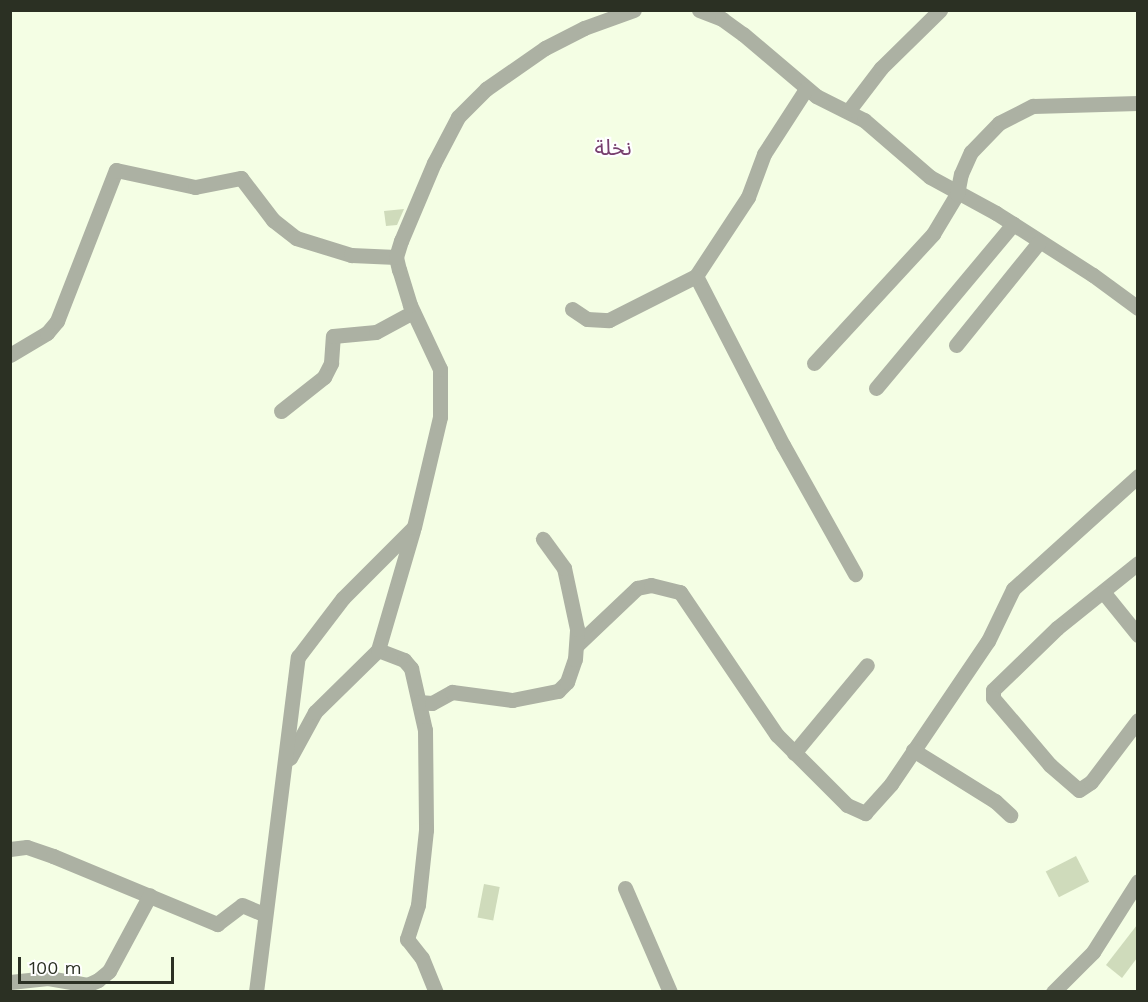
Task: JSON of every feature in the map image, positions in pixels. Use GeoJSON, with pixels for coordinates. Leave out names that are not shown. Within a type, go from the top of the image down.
{"type":"FeatureCollection","features":[{"type":"Feature","properties":{"kind":"street"},"geometry":{"type":"LineString","coordinates":[[282,785],[293,748],[315,712],[378,651],[414,527],[440,417],[442,388],[440,369],[413,312],[396,257],[434,163],[458,117],[514,66],[584,28],[634,10]]}},
{"type":"Feature","properties":{"kind":"street"},"geometry":{"type":"LineString","coordinates":[[699,10],[722,19],[743,34],[806,88],[849,110],[930,177],[1013,224],[1137,308]]}},
{"type":"Feature","properties":{"kind":"street"},"geometry":{"type":"LineString","coordinates":[[849,110],[881,68],[940,10]]}},
{"type":"Feature","properties":{"kind":"street"},"geometry":{"type":"LineString","coordinates":[[572,309],[587,319],[609,320],[696,276],[748,197],[764,154],[806,88]]}},
{"type":"Feature","properties":{"kind":"street"},"geometry":{"type":"LineString","coordinates":[[814,363],[933,234],[957,194],[960,174],[971,152],[983,137],[1015,113],[1033,106],[1137,103]]}},
{"type":"Feature","properties":{"kind":"street"},"geometry":{"type":"LineString","coordinates":[[10,355],[47,333],[57,321],[116,170],[195,187],[241,178],[273,220],[296,238],[351,255],[396,257]]}},
{"type":"Feature","properties":{"kind":"street"},"geometry":{"type":"LineString","coordinates":[[876,388],[1013,224]]}},
{"type":"Feature","properties":{"kind":"street"},"geometry":{"type":"LineString","coordinates":[[956,345],[1040,242]]}},
{"type":"Feature","properties":{"kind":"street"},"geometry":{"type":"LineString","coordinates":[[696,276],[783,445],[855,574]]}},
{"type":"Feature","properties":{"kind":"street"},"geometry":{"type":"LineString","coordinates":[[281,411],[324,377],[331,363],[333,336],[376,332],[413,312]]}},
{"type":"Feature","properties":{"kind":"street"},"geometry":{"type":"LineString","coordinates":[[577,645],[637,588],[651,585],[680,592],[727,666],[777,735],[847,805],[865,813],[891,784],[988,641],[1013,589],[1137,476]]}},
{"type":"Feature","properties":{"kind":"street"},"geometry":{"type":"LineString","coordinates":[[256,992],[298,657],[343,598],[414,527]]}},
{"type":"Feature","properties":{"kind":"street"},"geometry":{"type":"LineString","coordinates":[[419,702],[432,703],[452,692],[512,700],[558,691],[572,670],[577,645],[564,568],[543,539]]}},
{"type":"Feature","properties":{"kind":"street"},"geometry":{"type":"LineString","coordinates":[[1137,563],[1000,679],[993,690],[993,698],[1050,765],[1079,790],[1091,782],[1137,720]]}},
{"type":"Feature","properties":{"kind":"street"},"geometry":{"type":"LineString","coordinates":[[1104,592],[1137,635]]}},
{"type":"Feature","properties":{"kind":"street"},"geometry":{"type":"LineString","coordinates":[[378,651],[404,660],[411,668],[425,730],[426,830],[418,905],[407,939],[422,958],[436,992]]}},
{"type":"Feature","properties":{"kind":"street"},"geometry":{"type":"LineString","coordinates":[[794,753],[867,665]]}},
{"type":"Feature","properties":{"kind":"street"},"geometry":{"type":"LineString","coordinates":[[913,750],[995,801],[1010,815]]}},
{"type":"Feature","properties":{"kind":"street"},"geometry":{"type":"LineString","coordinates":[[10,849],[27,848],[53,855],[217,924],[242,905],[265,915]]}},
{"type":"Feature","properties":{"kind":"street"},"geometry":{"type":"LineString","coordinates":[[1053,992],[1093,952],[1137,881]]}},
{"type":"Feature","properties":{"kind":"street"},"geometry":{"type":"LineString","coordinates":[[625,888],[670,992]]}},
{"type":"Feature","properties":{"kind":"street"},"geometry":{"type":"LineString","coordinates":[[10,982],[48,978],[87,985],[98,980],[110,971],[150,896]]}},
{"type":"Feature","properties":{"kind":"building"},"geometry":{"type":"Polygon","coordinates":[[[404,209],[397,225],[386,226],[384,211],[404,209]]]}},
{"type":"Feature","properties":{"kind":"building"},"geometry":{"type":"Polygon","coordinates":[[[1076,856],[1089,882],[1059,897],[1046,871],[1076,856]]]}},
{"type":"Feature","properties":{"kind":"building"},"geometry":{"type":"Polygon","coordinates":[[[484,884],[500,887],[493,920],[478,917],[484,884]]]}},
{"type":"Feature","properties":{"kind":"building"},"geometry":{"type":"Polygon","coordinates":[[[1137,925],[1137,958],[1122,978],[1106,965],[1137,925]]]}},
{"type":"Feature","properties":{"kind":"district","name":"نخلة"},"geometry":{"type":"Point","coordinates":[613,148]}}]}
